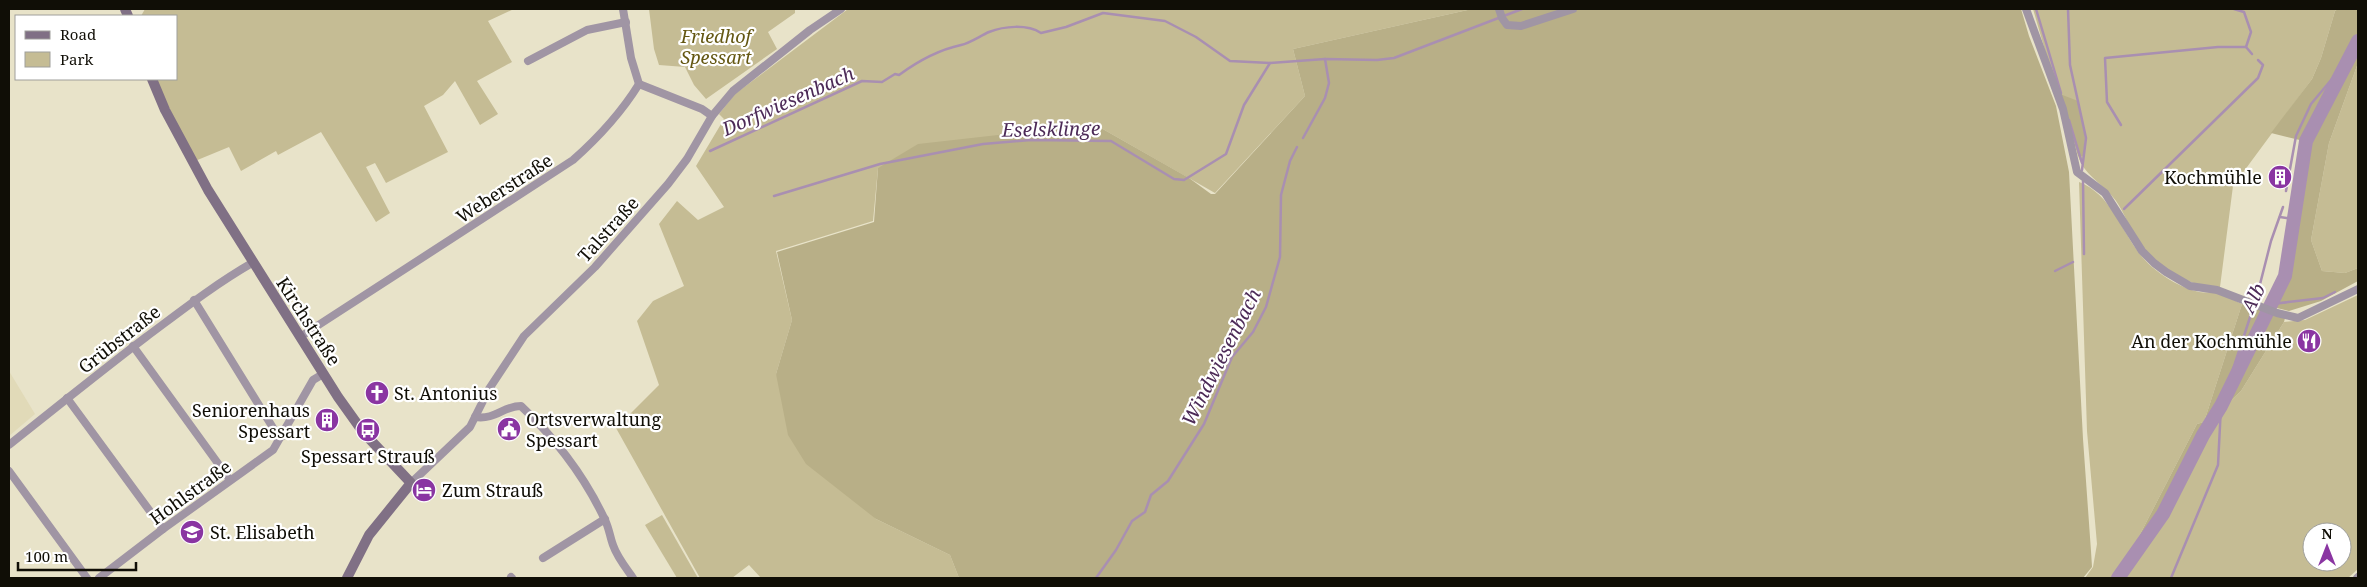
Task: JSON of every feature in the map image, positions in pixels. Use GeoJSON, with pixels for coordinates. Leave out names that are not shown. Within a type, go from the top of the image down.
{"type":"FeatureCollection","features":[{"type":"Feature","properties":{"kind":"street"},"geometry":{"type":"LineString","coordinates":[[623,9],[631,58],[640,84],[702,109],[712,116]]}},
{"type":"Feature","properties":{"kind":"street","name":"Talstraße"},"geometry":{"type":"LineString","coordinates":[[411,483],[465,432],[475,417],[489,388],[524,336],[595,267],[661,192],[687,159],[712,116],[733,91],[810,30],[841,9]]}},
{"type":"Feature","properties":{"kind":"street"},"geometry":{"type":"LineString","coordinates":[[1500,12],[1507,25],[1521,26],[1573,9]]}},
{"type":"Feature","properties":{"kind":"street"},"geometry":{"type":"LineString","coordinates":[[2026,9],[2063,109],[2078,172],[2105,193],[2142,251],[2166,272],[2190,286],[2217,290],[2262,308],[2298,318],[2306,316],[2358,289]]}},
{"type":"Feature","properties":{"kind":"street"},"geometry":{"type":"LineString","coordinates":[[528,61],[588,30],[626,22]]}},
{"type":"Feature","properties":{"kind":"street","name":"Kirchstraße"},"geometry":{"type":"LineString","coordinates":[[152,80],[194,166],[252,263],[323,374],[363,432],[411,483]]}},
{"type":"Feature","properties":{"kind":"street","name":"Weberstraße"},"geometry":{"type":"LineString","coordinates":[[300,337],[574,160],[596,140],[626,106],[640,84]]}},
{"type":"Feature","properties":{"kind":"street","name":"Grübstraße"},"geometry":{"type":"LineString","coordinates":[[9,446],[67,398],[194,300],[222,280],[252,263]]}},
{"type":"Feature","properties":{"kind":"street"},"geometry":{"type":"LineString","coordinates":[[194,300],[275,431],[282,436]]}},
{"type":"Feature","properties":{"kind":"street"},"geometry":{"type":"LineString","coordinates":[[133,346],[230,480]]}},
{"type":"Feature","properties":{"kind":"street","name":"Hohlstraße"},"geometry":{"type":"LineString","coordinates":[[99,578],[273,450],[313,380],[323,374]]}},
{"type":"Feature","properties":{"kind":"street"},"geometry":{"type":"LineString","coordinates":[[67,398],[162,530]]}},
{"type":"Feature","properties":{"kind":"street"},"geometry":{"type":"LineString","coordinates":[[475,417],[486,419],[496,416],[512,406],[521,406],[549,434],[564,453],[605,519],[614,547],[633,578]]}},
{"type":"Feature","properties":{"kind":"street"},"geometry":{"type":"LineString","coordinates":[[9,471],[87,578]]}},
{"type":"Feature","properties":{"kind":"street"},"geometry":{"type":"LineString","coordinates":[[347,578],[369,535],[411,483]]}},
{"type":"Feature","properties":{"kind":"street"},"geometry":{"type":"LineString","coordinates":[[543,558],[605,519]]}},
{"type":"Feature","properties":{"kind":"shaded area"},"geometry":{"type":"Polygon","coordinates":[[[1472,9],[2021,9],[2029,36],[2056,106],[2069,172],[2083,439],[2092,567],[2083,578],[959,578],[950,555],[876,519],[806,464],[788,435],[776,374],[792,320],[777,252],[874,222],[878,168],[918,144],[1094,124],[1189,178],[1211,194],[1215,194],[1305,96],[1293,49],[1472,9]]]}},
{"type":"Feature","properties":{"kind":"shaded area"},"geometry":{"type":"Polygon","coordinates":[[[2338,9],[2358,9],[2358,63],[2329,143],[2311,240],[2322,271],[2345,273],[2358,268],[2358,281],[2321,301],[2289,311],[2273,307],[2286,276],[2308,142],[2271,133],[2312,79],[2321,58],[2335,11],[2338,9]]]}},
{"type":"Feature","properties":{"kind":"shaded area"},"geometry":{"type":"Polygon","coordinates":[[[2060,94],[2078,101],[2085,138],[2083,156],[2078,156],[2060,94]]]}},
{"type":"Feature","properties":{"kind":"shaded area"},"geometry":{"type":"Polygon","coordinates":[[[2242,304],[2285,318],[2284,322],[2241,391],[2224,407],[2205,436],[2164,514],[2142,548],[2134,546],[2197,424],[2204,422],[2242,304]]]}},
{"type":"Feature","properties":{"kind":"shaded area"},"geometry":{"type":"Polygon","coordinates":[[[9,371],[35,414],[9,436],[9,371]]]}},
{"type":"Feature","properties":{"kind":"green space"},"geometry":{"type":"Polygon","coordinates":[[[145,9],[514,9],[488,21],[512,62],[477,81],[498,114],[480,125],[455,81],[443,95],[424,106],[448,152],[386,183],[375,163],[366,167],[390,213],[376,222],[321,132],[278,155],[276,151],[241,171],[229,147],[195,161],[155,80],[178,80],[178,15],[142,15],[145,9]]]}},
{"type":"Feature","properties":{"kind":"green space","name":"Friedhof Spessart"},"geometry":{"type":"Polygon","coordinates":[[[649,9],[795,9],[795,13],[768,32],[777,49],[706,99],[694,85],[685,67],[659,65],[654,49],[649,9]]]}},
{"type":"Feature","properties":{"kind":"green space"},"geometry":{"type":"Polygon","coordinates":[[[848,9],[1472,9],[1293,49],[1305,96],[1215,193],[1094,124],[878,168],[873,221],[776,251],[792,320],[776,374],[876,519],[950,555],[959,578],[761,578],[749,565],[732,578],[700,578],[616,428],[659,385],[637,321],[653,301],[684,286],[659,224],[677,201],[698,220],[724,207],[696,166],[724,119],[719,114],[735,94],[848,9]]]}},
{"type":"Feature","properties":{"kind":"green space"},"geometry":{"type":"Polygon","coordinates":[[[2033,9],[2338,9],[2335,11],[2321,58],[2312,79],[2233,186],[2220,287],[2208,286],[2183,279],[2161,265],[2135,236],[2116,200],[2084,168],[2078,156],[2083,155],[2051,71],[2033,9]]]}},
{"type":"Feature","properties":{"kind":"green space"},"geometry":{"type":"Polygon","coordinates":[[[2358,63],[2358,268],[2345,273],[2322,271],[2311,240],[2329,143],[2358,63]]]}},
{"type":"Feature","properties":{"kind":"green space"},"geometry":{"type":"Polygon","coordinates":[[[2079,182],[2092,189],[2111,208],[2142,257],[2157,271],[2186,288],[2199,292],[2218,293],[2242,304],[2204,422],[2197,424],[2134,546],[2111,578],[2085,578],[2093,567],[2097,544],[2087,431],[2079,182]]]}},
{"type":"Feature","properties":{"kind":"green space"},"geometry":{"type":"Polygon","coordinates":[[[2358,295],[2358,569],[2348,578],[2121,578],[2164,514],[2205,436],[2224,407],[2241,391],[2284,322],[2305,320],[2358,295]]]}},
{"type":"Feature","properties":{"kind":"green space"},"geometry":{"type":"Polygon","coordinates":[[[662,515],[698,578],[677,578],[645,525],[662,515]]]}},
{"type":"Feature","properties":{"kind":"waterway","name":"Eselsklinge"},"geometry":{"type":"LineString","coordinates":[[774,196],[880,164],[983,144],[1031,140],[1111,141],[1174,179],[1184,180],[1226,154],[1244,105],[1270,63],[1325,59],[1377,60],[1394,58],[1522,9]]}},
{"type":"Feature","properties":{"kind":"waterway"},"geometry":{"type":"LineString","coordinates":[[2036,9],[2061,93]]}},
{"type":"Feature","properties":{"kind":"waterway"},"geometry":{"type":"LineString","coordinates":[[2068,9],[2070,65],[2086,138],[2082,170]]}},
{"type":"Feature","properties":{"kind":"waterway"},"geometry":{"type":"LineString","coordinates":[[2234,9],[2244,12],[2251,32],[2246,47],[2252,54]]}},
{"type":"Feature","properties":{"kind":"waterway","name":"Dorfwiesenbach"},"geometry":{"type":"LineString","coordinates":[[710,151],[862,81],[882,82],[895,74],[899,75],[936,53],[964,44],[1001,28],[1022,27],[1041,33],[1066,27],[1103,13],[1165,21],[1196,37],[1230,61],[1270,63]]}},
{"type":"Feature","properties":{"kind":"waterway","name":"Alb"},"geometry":{"type":"LineString","coordinates":[[2118,578],[2163,514],[2203,435],[2221,406],[2285,276],[2306,141],[2358,41]]}},
{"type":"Feature","properties":{"kind":"waterway"},"geometry":{"type":"LineString","coordinates":[[2121,125],[2107,102],[2105,58],[2218,47],[2246,47]]}},
{"type":"Feature","properties":{"kind":"waterway","name":"Windwiesenbach"},"geometry":{"type":"LineString","coordinates":[[1303,138],[1325,98],[1329,83],[1325,59]]}},
{"type":"Feature","properties":{"kind":"waterway"},"geometry":{"type":"LineString","coordinates":[[2124,209],[2258,78],[2263,65],[2258,60]]}},
{"type":"Feature","properties":{"kind":"waterway"},"geometry":{"type":"LineString","coordinates":[[2286,191],[2296,136],[2311,104],[2347,61]]}},
{"type":"Feature","properties":{"kind":"waterway"},"geometry":{"type":"LineString","coordinates":[[2069,120],[2082,163]]}},
{"type":"Feature","properties":{"kind":"waterway","name":"Windwiesenbach"},"geometry":{"type":"LineString","coordinates":[[1096,578],[1116,550],[1132,521],[1145,512],[1151,495],[1168,481],[1204,424],[1232,357],[1253,332],[1266,307],[1280,257],[1281,195],[1290,161],[1297,147]]}},
{"type":"Feature","properties":{"kind":"waterway"},"geometry":{"type":"LineString","coordinates":[[2083,181],[2084,254]]}},
{"type":"Feature","properties":{"kind":"waterway","name":"Alb"},"geometry":{"type":"LineString","coordinates":[[2171,578],[2218,465],[2221,406],[2257,296],[2271,241],[2283,207]]}},
{"type":"Feature","properties":{"kind":"waterway"},"geometry":{"type":"LineString","coordinates":[[2280,217],[2294,219]]}},
{"type":"Feature","properties":{"kind":"waterway"},"geometry":{"type":"LineString","coordinates":[[2055,271],[2073,262]]}},
{"type":"Feature","properties":{"kind":"waterway"},"geometry":{"type":"LineString","coordinates":[[2272,304],[2323,298],[2335,292]]}},
{"type":"Feature","properties":{"kind":"place","name":"Kochmühle"},"geometry":{"type":"Point","coordinates":[2280,177]}},
{"type":"Feature","properties":{"kind":"place","name":"An der Kochmühle"},"geometry":{"type":"Point","coordinates":[2309,341]}},
{"type":"Feature","properties":{"kind":"place","name":"St. Antonius"},"geometry":{"type":"Point","coordinates":[377,393]}},
{"type":"Feature","properties":{"kind":"place","name":"Seniorenhaus Spessart"},"geometry":{"type":"Point","coordinates":[327,420]}},
{"type":"Feature","properties":{"kind":"place","name":"Ortsverwaltung Spessart"},"geometry":{"type":"Point","coordinates":[509,429]}},
{"type":"Feature","properties":{"kind":"place","name":"Spessart Strauß"},"geometry":{"type":"Point","coordinates":[368,430]}},
{"type":"Feature","properties":{"kind":"place","name":"Zum Strauß"},"geometry":{"type":"Point","coordinates":[424,490]}},
{"type":"Feature","properties":{"kind":"place","name":"St. Elisabeth"},"geometry":{"type":"Point","coordinates":[192,532]}}]}
